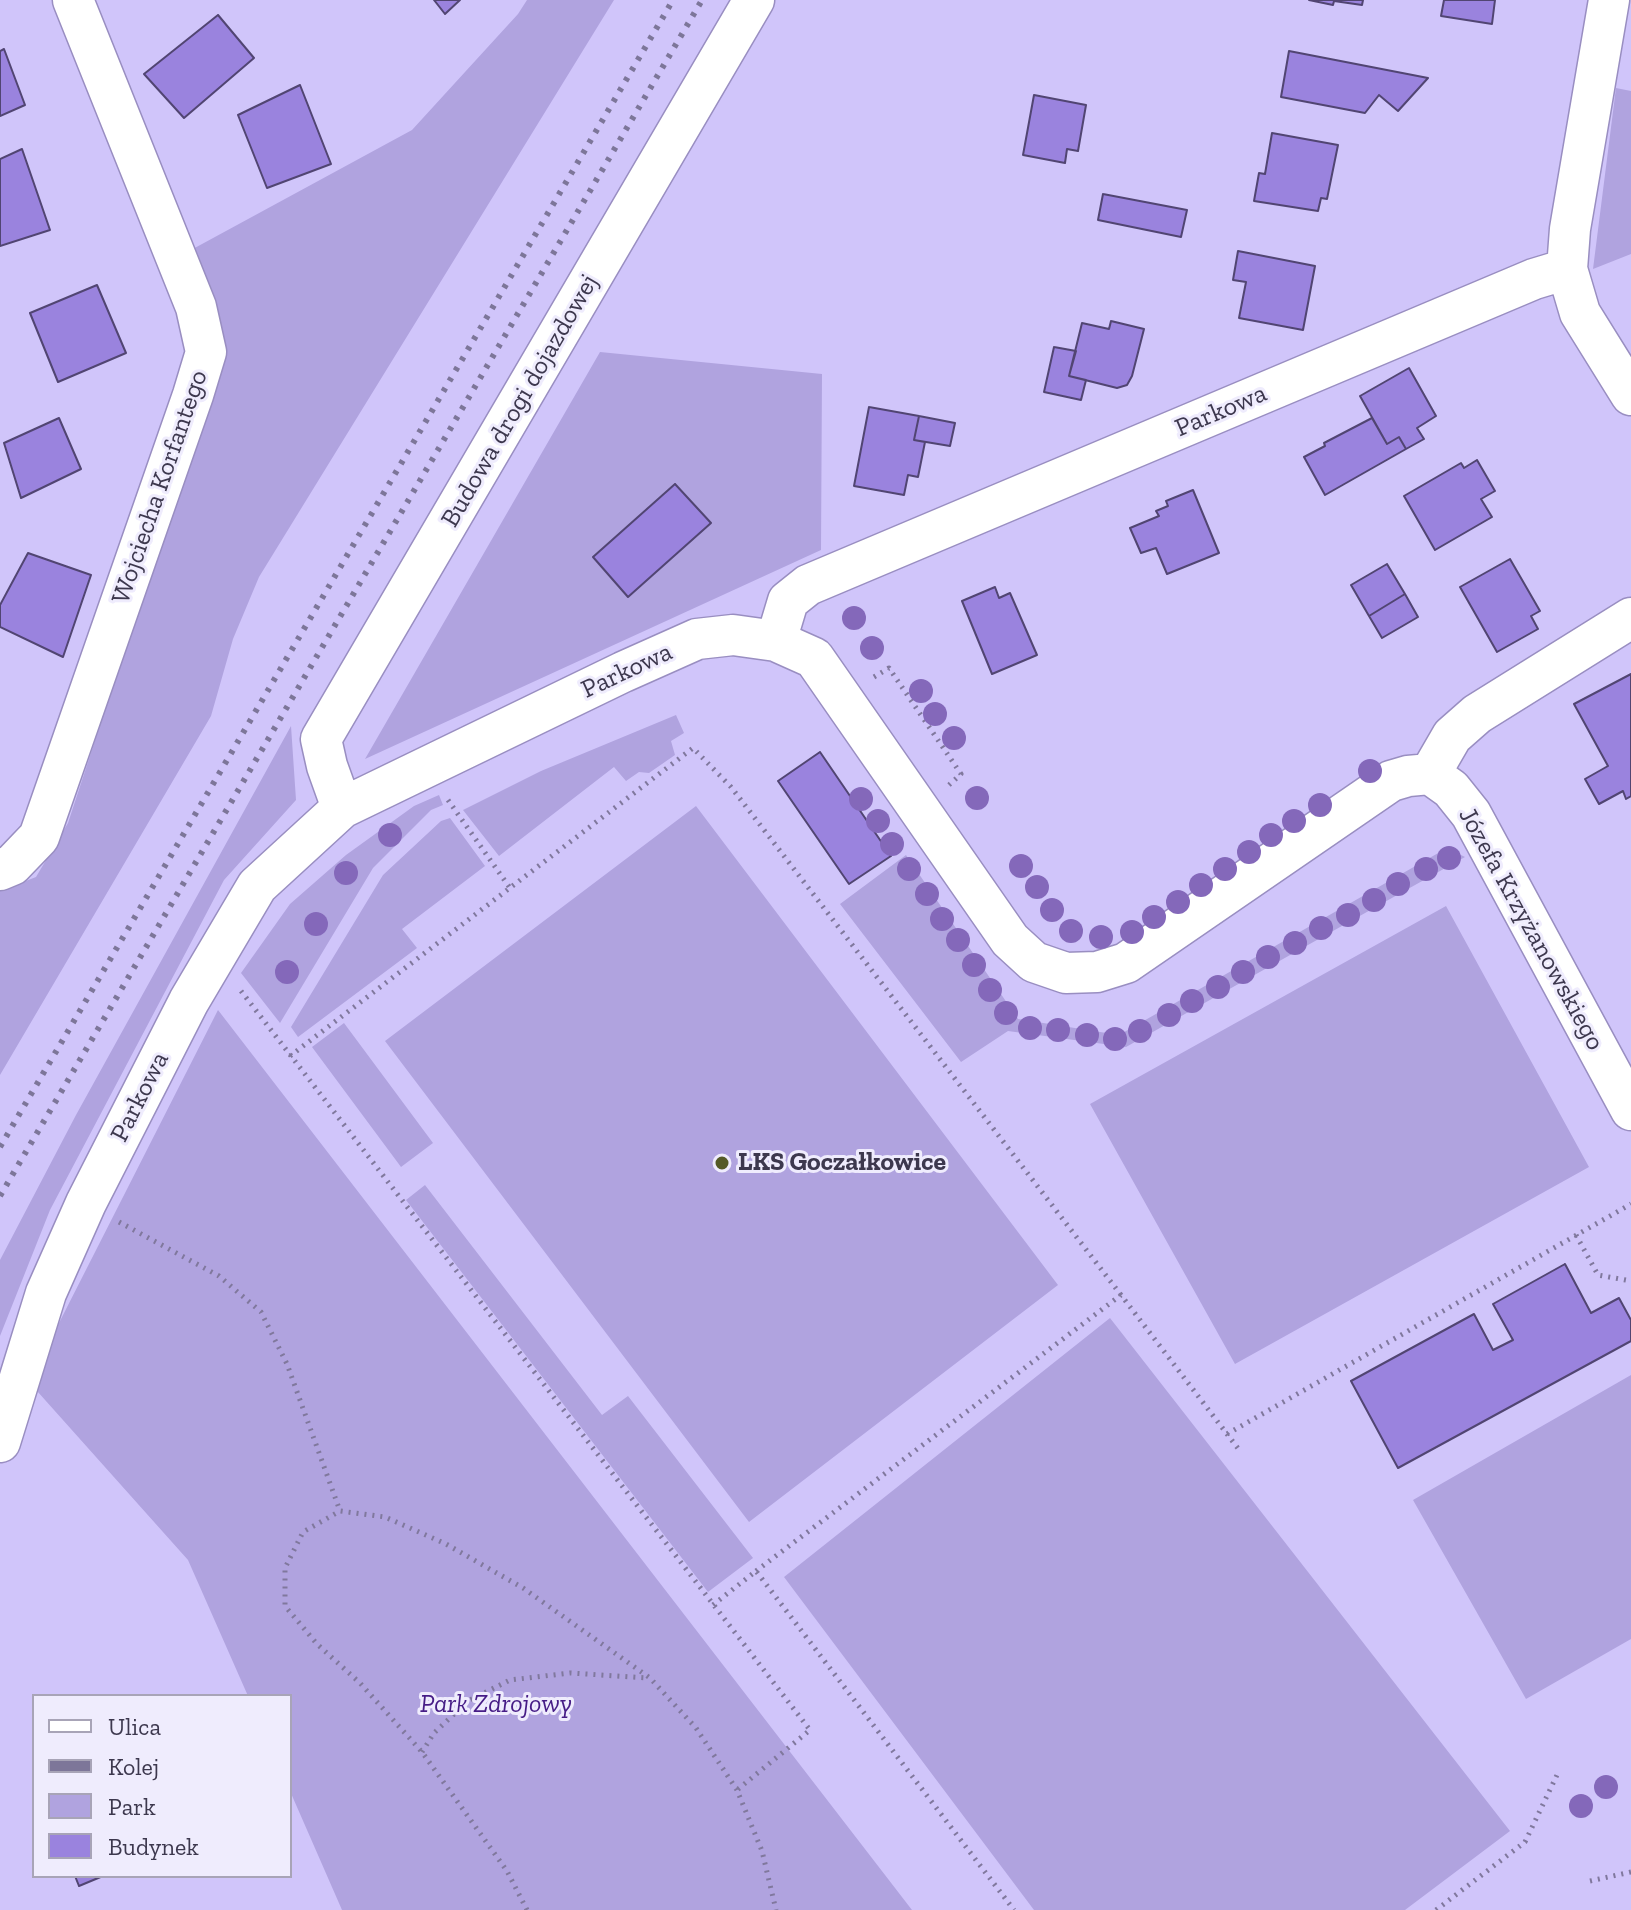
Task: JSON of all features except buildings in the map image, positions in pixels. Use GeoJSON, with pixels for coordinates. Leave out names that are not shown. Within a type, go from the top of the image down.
{"type":"FeatureCollection","features":[{"type":"Feature","properties":{"kind":"street","name":"Wojciecha Korfantego"},"geometry":{"type":"LineString","coordinates":[[0,870],[12,865],[39,837],[206,352],[196,307],[73,0]]}},
{"type":"Feature","properties":{"kind":"street","name":"Budowa drogi dojazdowej"},"geometry":{"type":"LineString","coordinates":[[342,808],[321,739],[754,0]]}},
{"type":"Feature","properties":{"kind":"street"},"geometry":{"type":"LineString","coordinates":[[1609,0],[1570,229],[1567,269],[1580,313],[1631,395]]}},
{"type":"Feature","properties":{"kind":"street","name":"Parkowa"},"geometry":{"type":"LineString","coordinates":[[0,1442],[46,1293],[86,1203],[189,1001],[257,886],[342,808],[697,639],[733,635],[776,641],[788,601],[808,585],[1534,279],[1567,269]]}},
{"type":"Feature","properties":{"kind":"street"},"geometry":{"type":"LineString","coordinates":[[776,641],[814,658],[1010,940],[1034,962],[1066,973],[1097,972],[1126,963],[1391,781],[1430,774],[1452,736],[1477,714],[1631,618]]}},
{"type":"Feature","properties":{"kind":"street","name":"Józefa Krzyżanowskiego"},"geometry":{"type":"LineString","coordinates":[[1430,774],[1451,789],[1471,814],[1631,1110]]}},
{"type":"Feature","properties":{"kind":"path"},"geometry":{"type":"LineString","coordinates":[[290,1056],[693,748],[731,787],[1240,1451]]}},
{"type":"Feature","properties":{"kind":"path"},"geometry":{"type":"LineString","coordinates":[[447,797],[510,888]]}},
{"type":"Feature","properties":{"kind":"path"},"geometry":{"type":"LineString","coordinates":[[238,988],[810,1730],[737,1790]]}},
{"type":"Feature","properties":{"kind":"path"},"geometry":{"type":"LineString","coordinates":[[1227,1434],[1631,1204]]}},
{"type":"Feature","properties":{"kind":"path"},"geometry":{"type":"LineString","coordinates":[[106,1215],[219,1276],[261,1312],[287,1364],[340,1511]]}},
{"type":"Feature","properties":{"kind":"path"},"geometry":{"type":"LineString","coordinates":[[1576,1235],[1598,1275],[1631,1281]]}},
{"type":"Feature","properties":{"kind":"path"},"geometry":{"type":"LineString","coordinates":[[713,1605],[1121,1295]]}},
{"type":"Feature","properties":{"kind":"path"},"geometry":{"type":"LineString","coordinates":[[527,1910],[507,1871],[422,1752],[360,1683],[317,1644],[285,1606],[285,1568],[303,1532],[340,1511],[385,1517],[446,1544],[523,1588],[650,1678],[696,1728],[737,1790],[762,1851],[776,1910]]}},
{"type":"Feature","properties":{"kind":"path"},"geometry":{"type":"LineString","coordinates":[[756,1571],[1014,1910]]}},
{"type":"Feature","properties":{"kind":"path"},"geometry":{"type":"LineString","coordinates":[[422,1752],[434,1733],[468,1701],[510,1680],[570,1673],[650,1678]]}},
{"type":"Feature","properties":{"kind":"path"},"geometry":{"type":"LineString","coordinates":[[1436,1910],[1525,1842],[1557,1775]]}},
{"type":"Feature","properties":{"kind":"path"},"geometry":{"type":"LineString","coordinates":[[1590,1881],[1631,1872]]}},
{"type":"Feature","properties":{"kind":"green space"},"geometry":{"type":"Polygon","coordinates":[[[527,0],[614,0],[259,577],[233,639],[211,716],[0,1075],[0,891],[36,877],[68,823],[189,454],[191,250],[412,130],[518,14],[527,0]]]}},
{"type":"Feature","properties":{"kind":"green space"},"geometry":{"type":"Polygon","coordinates":[[[1616,88],[1631,91],[1631,254],[1593,269],[1616,88]]]}},
{"type":"Feature","properties":{"kind":"green space"},"geometry":{"type":"Polygon","coordinates":[[[600,352],[822,374],[821,550],[365,759],[600,352]]]}},
{"type":"Feature","properties":{"kind":"green space"},"geometry":{"type":"Polygon","coordinates":[[[676,715],[684,733],[671,741],[675,755],[649,773],[639,772],[626,781],[614,767],[499,856],[463,810],[541,771],[676,715]]]}},
{"type":"Feature","properties":{"kind":"green space"},"geometry":{"type":"Polygon","coordinates":[[[291,726],[296,800],[224,880],[50,1210],[0,1336],[0,1260],[76,1115],[291,726]]]}},
{"type":"Feature","properties":{"kind":"green space"},"geometry":{"type":"Polygon","coordinates":[[[439,795],[443,805],[431,810],[373,868],[280,1023],[241,973],[290,904],[346,855],[414,806],[439,795]]]}},
{"type":"Feature","properties":{"kind":"green space","name":"LKS Goczałkowice"},"geometry":{"type":"Polygon","coordinates":[[[696,806],[1058,1285],[749,1522],[385,1041],[696,806]]]}},
{"type":"Feature","properties":{"kind":"green space"},"geometry":{"type":"Polygon","coordinates":[[[450,818],[485,866],[402,929],[417,948],[298,1037],[291,1027],[383,875],[441,821],[450,818]]]}},
{"type":"Feature","properties":{"kind":"green space"},"geometry":{"type":"Polygon","coordinates":[[[1447,848],[1465,857],[1126,1047],[1008,1031],[961,1062],[840,904],[906,855],[1018,1019],[1119,1035],[1447,848]]]}},
{"type":"Feature","properties":{"kind":"green space"},"geometry":{"type":"Polygon","coordinates":[[[1446,906],[1589,1167],[1235,1364],[1090,1104],[1446,906]]]}},
{"type":"Feature","properties":{"kind":"green space","name":"Park Zdrojowy"},"geometry":{"type":"Polygon","coordinates":[[[218,1010],[912,1910],[342,1910],[292,1796],[292,1694],[247,1694],[188,1560],[29,1382],[218,1010]]]}},
{"type":"Feature","properties":{"kind":"green space"},"geometry":{"type":"Polygon","coordinates":[[[344,1023],[433,1143],[401,1167],[312,1047],[344,1023]]]}},
{"type":"Feature","properties":{"kind":"green space"},"geometry":{"type":"Polygon","coordinates":[[[425,1185],[602,1415],[628,1396],[753,1558],[708,1592],[406,1200],[425,1185]]]}},
{"type":"Feature","properties":{"kind":"green space"},"geometry":{"type":"Polygon","coordinates":[[[1110,1318],[1510,1831],[1405,1910],[1034,1910],[784,1577],[1110,1318]]]}},
{"type":"Feature","properties":{"kind":"green space"},"geometry":{"type":"Polygon","coordinates":[[[1631,1375],[1631,1639],[1526,1699],[1413,1500],[1631,1375]]]}},
{"type":"Feature","properties":{"kind":"railway"},"geometry":{"type":"LineString","coordinates":[[0,1147],[673,0]]}},
{"type":"Feature","properties":{"kind":"railway"},"geometry":{"type":"LineString","coordinates":[[0,1196],[702,0]]}},
{"type":"Feature","properties":{"kind":"place","name":"LKS Goczałkowice"},"geometry":{"type":"Point","coordinates":[722,1163]}}]}
